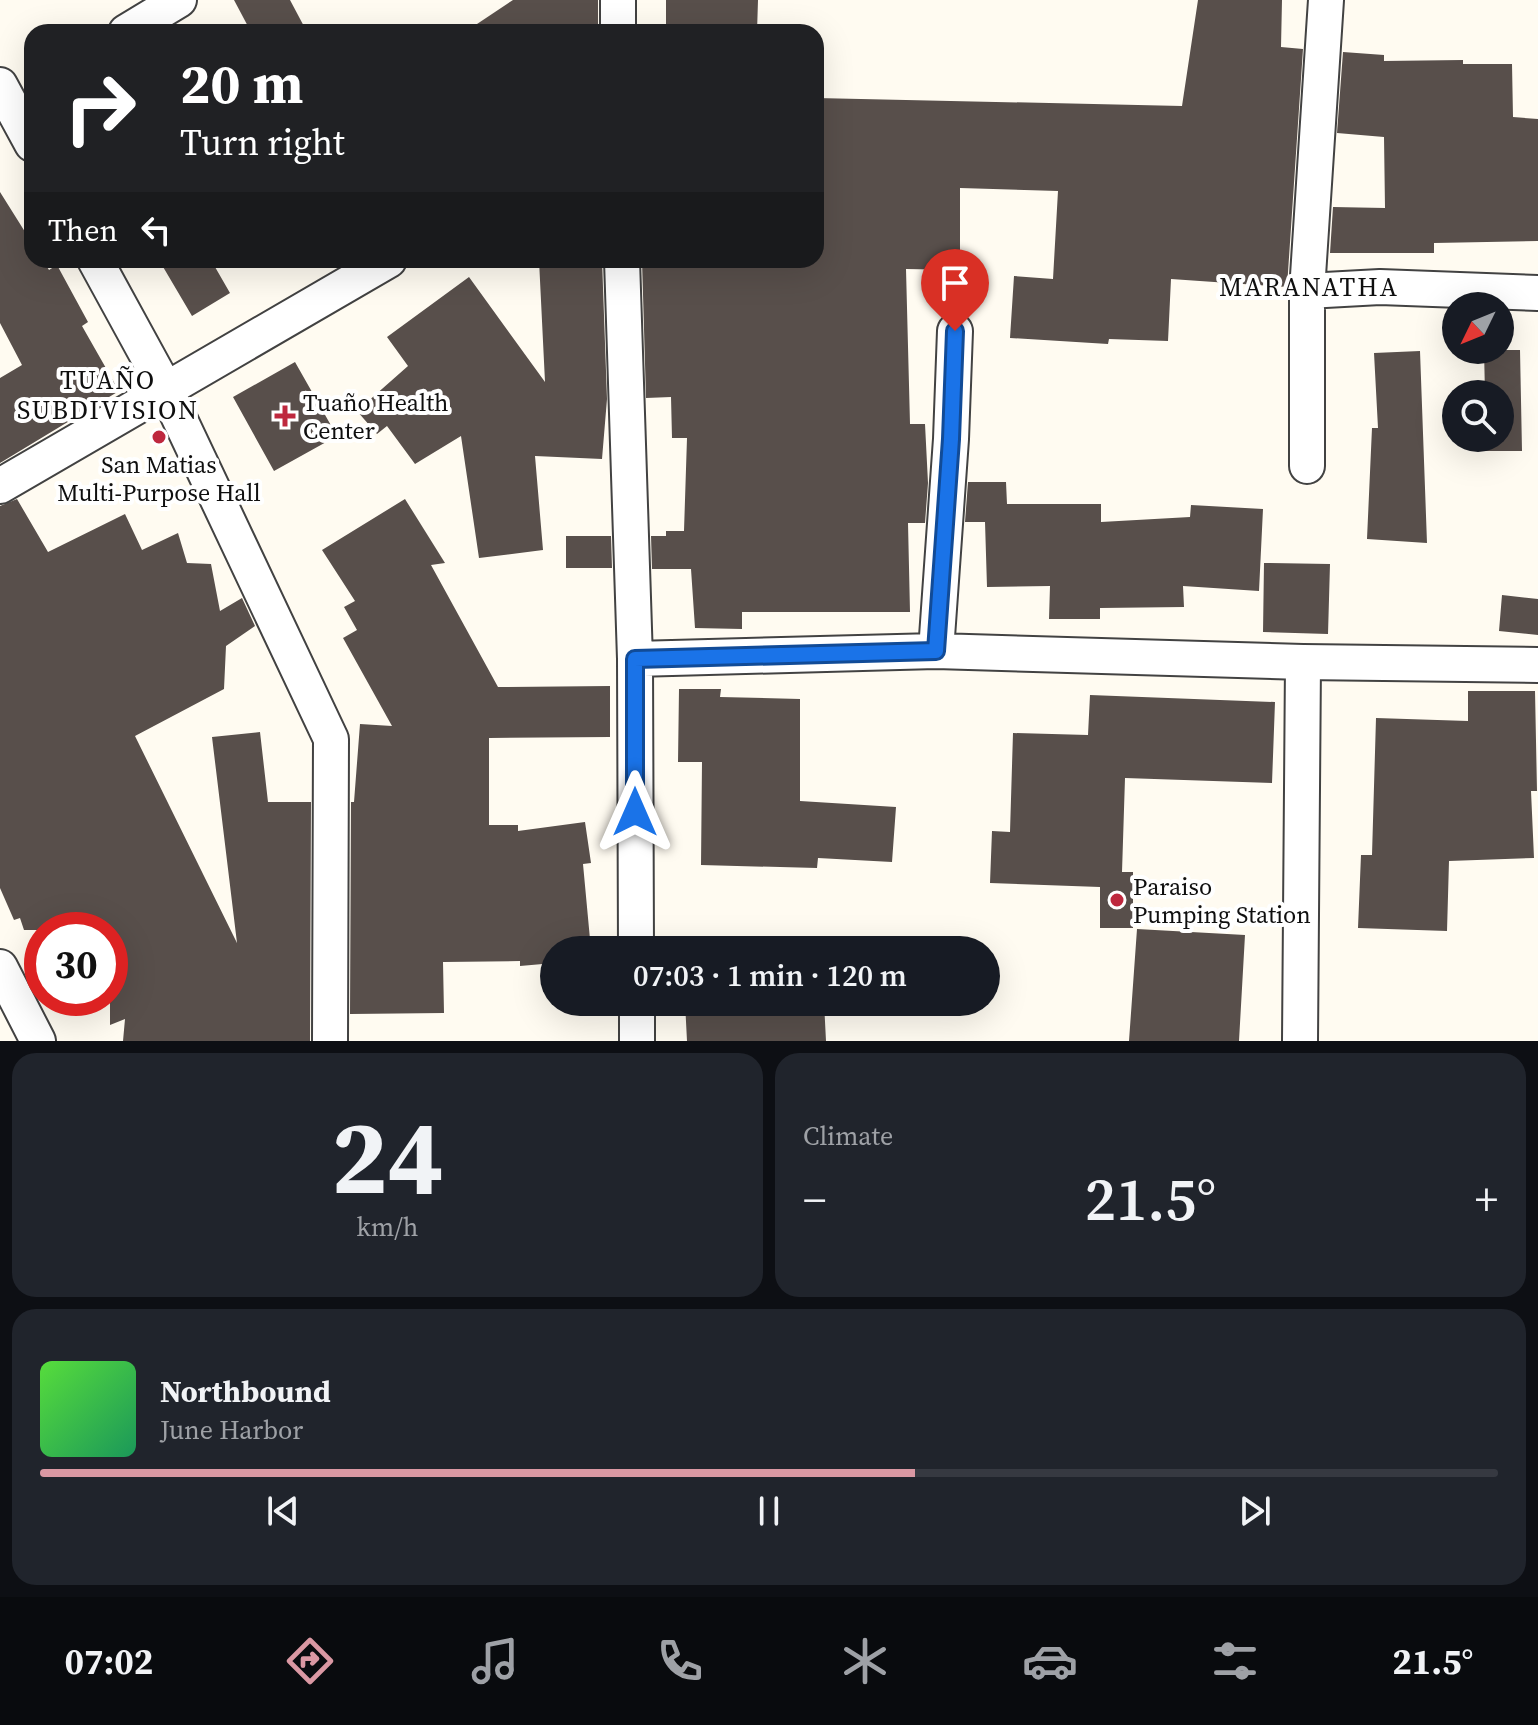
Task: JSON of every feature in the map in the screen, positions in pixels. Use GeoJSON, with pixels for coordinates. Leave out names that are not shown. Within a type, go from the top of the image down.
{"type":"FeatureCollection","features":[{"type":"Feature","properties":{"kind":"street"},"geometry":{"type":"LineString","coordinates":[[139,24],[179,0]]}},
{"type":"Feature","properties":{"kind":"street"},"geometry":{"type":"LineString","coordinates":[[618,0],[618,24]]}},
{"type":"Feature","properties":{"kind":"street"},"geometry":{"type":"LineString","coordinates":[[1307,466],[1307,291],[1326,0]]}},
{"type":"Feature","properties":{"kind":"street"},"geometry":{"type":"LineString","coordinates":[[10,96],[24,127]]}},
{"type":"Feature","properties":{"kind":"street"},"geometry":{"type":"LineString","coordinates":[[99,268],[165,388],[331,739],[330,1041]]}},
{"type":"Feature","properties":{"kind":"street"},"geometry":{"type":"LineString","coordinates":[[0,486],[375,268]]}},
{"type":"Feature","properties":{"kind":"street"},"geometry":{"type":"LineString","coordinates":[[622,268],[635,659],[636,936]]}},
{"type":"Feature","properties":{"kind":"street"},"geometry":{"type":"LineString","coordinates":[[1307,291],[1380,287],[1538,293]]}},
{"type":"Feature","properties":{"kind":"street"},"geometry":{"type":"LineString","coordinates":[[936,651],[951,439],[955,331]]}},
{"type":"Feature","properties":{"kind":"street"},"geometry":{"type":"LineString","coordinates":[[635,659],[936,651],[1303,662],[1538,665]]}},
{"type":"Feature","properties":{"kind":"street"},"geometry":{"type":"LineString","coordinates":[[1300,1041],[1303,662]]}},
{"type":"Feature","properties":{"kind":"street"},"geometry":{"type":"LineString","coordinates":[[0,967],[38,1041]]}},
{"type":"Feature","properties":{"kind":"street"},"geometry":{"type":"LineString","coordinates":[[637,1016],[637,1041]]}},
{"type":"Feature","properties":{"kind":"building"},"geometry":{"type":"Polygon","coordinates":[[[234,0],[290,0],[303,24],[247,24],[234,0]]]}},
{"type":"Feature","properties":{"kind":"building"},"geometry":{"type":"Polygon","coordinates":[[[513,0],[598,0],[598,24],[477,24],[513,0]]]}},
{"type":"Feature","properties":{"kind":"building"},"geometry":{"type":"Polygon","coordinates":[[[666,0],[758,0],[757,24],[666,24],[666,0]]]}},
{"type":"Feature","properties":{"kind":"building"},"geometry":{"type":"Polygon","coordinates":[[[1198,0],[1282,0],[1281,47],[1303,49],[1287,287],[1171,279],[1168,341],[1109,339],[1108,344],[1010,338],[1014,276],[1053,279],[1058,191],[960,188],[960,270],[906,269],[910,424],[925,424],[928,483],[925,523],[908,523],[910,612],[742,612],[742,629],[695,628],[691,569],[652,569],[651,536],[666,536],[666,531],[684,531],[687,438],[672,438],[671,397],[646,398],[642,268],[824,268],[824,98],[1182,106],[1198,0]]]}},
{"type":"Feature","properties":{"kind":"building"},"geometry":{"type":"Polygon","coordinates":[[[1343,52],[1384,55],[1384,61],[1463,60],[1463,64],[1512,64],[1513,117],[1538,119],[1538,241],[1434,243],[1434,253],[1330,253],[1333,207],[1385,208],[1384,137],[1337,133],[1343,52]]]}},
{"type":"Feature","properties":{"kind":"building"},"geometry":{"type":"Polygon","coordinates":[[[0,192],[24,230],[24,268],[59,268],[88,322],[82,326],[119,391],[0,463],[0,378],[22,365],[0,323],[0,192]]]}},
{"type":"Feature","properties":{"kind":"building"},"geometry":{"type":"Polygon","coordinates":[[[164,268],[216,268],[230,293],[192,316],[164,268]]]}},
{"type":"Feature","properties":{"kind":"building"},"geometry":{"type":"Polygon","coordinates":[[[539,268],[602,268],[607,399],[602,459],[535,456],[543,550],[479,558],[461,436],[415,464],[387,426],[377,434],[357,411],[408,366],[387,337],[469,277],[545,382],[539,268]]]}},
{"type":"Feature","properties":{"kind":"building"},"geometry":{"type":"Polygon","coordinates":[[[1514,350],[1520,350],[1522,451],[1514,451],[1514,380],[1485,380],[1484,364],[1514,364],[1514,350]]]}},
{"type":"Feature","properties":{"kind":"building"},"geometry":{"type":"Polygon","coordinates":[[[1420,351],[1427,543],[1367,539],[1372,428],[1378,428],[1374,353],[1420,351]]]}},
{"type":"Feature","properties":{"kind":"building","name":"Tuaño Health Center"},"geometry":{"type":"Polygon","coordinates":[[[295,362],[337,436],[274,471],[233,397],[295,362]]]}},
{"type":"Feature","properties":{"kind":"building"},"geometry":{"type":"Polygon","coordinates":[[[968,482],[1006,482],[1007,504],[1101,504],[1101,522],[1190,517],[1191,505],[1263,509],[1259,591],[1183,586],[1184,607],[1100,608],[1100,619],[1049,619],[1050,586],[987,587],[985,522],[965,522],[968,482]]]}},
{"type":"Feature","properties":{"kind":"building"},"geometry":{"type":"Polygon","coordinates":[[[17,499],[48,552],[125,514],[142,550],[178,533],[187,563],[211,564],[220,611],[242,598],[255,626],[226,646],[224,689],[135,736],[237,943],[212,737],[260,732],[268,802],[311,802],[310,1041],[123,1041],[125,1019],[110,1025],[110,1016],[128,1016],[128,912],[24,912],[24,930],[20,918],[14,920],[0,888],[0,506],[17,499]]]}},
{"type":"Feature","properties":{"kind":"building"},"geometry":{"type":"Polygon","coordinates":[[[405,499],[445,563],[431,565],[498,687],[610,686],[610,737],[489,738],[489,825],[518,825],[518,831],[585,822],[591,863],[583,864],[590,936],[540,936],[540,964],[520,966],[520,961],[443,962],[444,1013],[350,1014],[351,802],[354,802],[360,724],[392,726],[343,638],[357,630],[344,607],[355,601],[322,550],[405,499]]]}},
{"type":"Feature","properties":{"kind":"building"},"geometry":{"type":"Polygon","coordinates":[[[566,536],[611,536],[612,568],[566,568],[566,536]]]}},
{"type":"Feature","properties":{"kind":"building"},"geometry":{"type":"Polygon","coordinates":[[[1264,563],[1330,564],[1328,634],[1263,632],[1264,563]]]}},
{"type":"Feature","properties":{"kind":"building"},"geometry":{"type":"Polygon","coordinates":[[[1502,595],[1538,599],[1538,635],[1499,631],[1502,595]]]}},
{"type":"Feature","properties":{"kind":"building"},"geometry":{"type":"Polygon","coordinates":[[[679,689],[721,689],[720,697],[800,699],[800,801],[896,807],[892,862],[818,858],[817,868],[701,865],[702,762],[678,762],[679,689]]]}},
{"type":"Feature","properties":{"kind":"building"},"geometry":{"type":"Polygon","coordinates":[[[1468,691],[1535,691],[1537,791],[1531,791],[1534,858],[1449,861],[1447,931],[1358,928],[1361,855],[1372,855],[1376,718],[1468,721],[1468,691]]]}},
{"type":"Feature","properties":{"kind":"building"},"geometry":{"type":"Polygon","coordinates":[[[1090,695],[1275,702],[1272,783],[1125,778],[1122,872],[1133,872],[1133,928],[1100,928],[1100,887],[990,883],[992,831],[1010,832],[1013,733],[1088,735],[1090,695]]]}},
{"type":"Feature","properties":{"kind":"building"},"geometry":{"type":"Polygon","coordinates":[[[1137,929],[1245,935],[1239,1041],[1129,1041],[1137,929]]]}},
{"type":"Feature","properties":{"kind":"building"},"geometry":{"type":"Polygon","coordinates":[[[686,1016],[825,1016],[826,1041],[687,1041],[686,1016]]]}},
{"type":"Feature","properties":{"kind":"place","name":"Tuaño Health Center"},"geometry":{"type":"Point","coordinates":[285,416]}},
{"type":"Feature","properties":{"kind":"place","name":"San Matias Multi-Purpose Hall"},"geometry":{"type":"Point","coordinates":[159,437]}},
{"type":"Feature","properties":{"kind":"place","name":"Paraiso Pumping Station"},"geometry":{"type":"Point","coordinates":[1117,900]}},
{"type":"Feature","properties":{"kind":"district","name":"MARANATHA"},"geometry":{"type":"Point","coordinates":[1309,287]}},
{"type":"Feature","properties":{"kind":"district","name":"TUAÑO SUBDIVISION"},"geometry":{"type":"Point","coordinates":[108,395]}},
{"type":"Feature","properties":{"kind":"route"},"geometry":{"type":"LineString","coordinates":[[635,812],[635,659],[936,651],[951,439],[955,331]]}}]}
